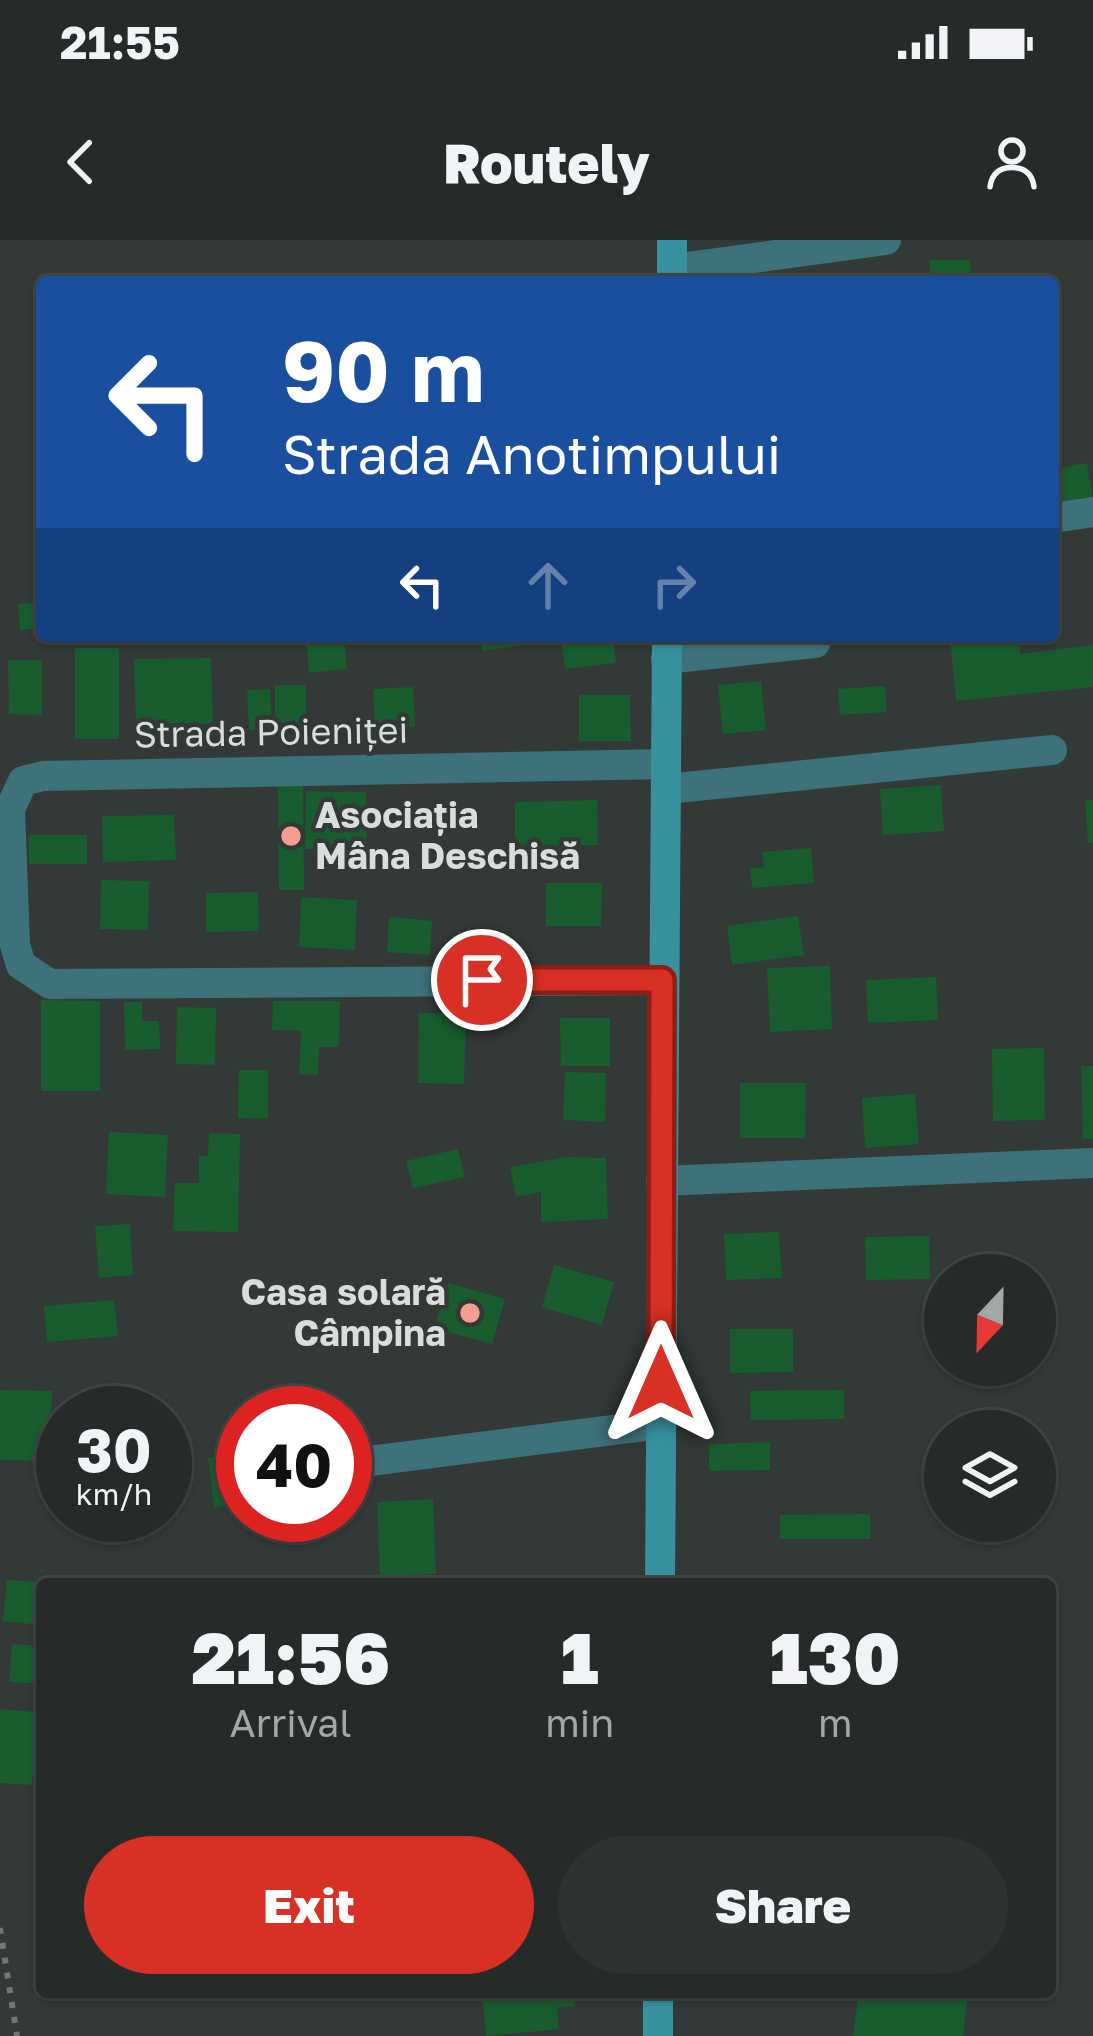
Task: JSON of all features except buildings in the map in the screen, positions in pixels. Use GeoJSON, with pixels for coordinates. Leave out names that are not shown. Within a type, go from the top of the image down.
{"type":"FeatureCollection","features":[{"type":"Feature","properties":{"kind":"street"},"geometry":{"type":"LineString","coordinates":[[672,264],[886,240]]}},
{"type":"Feature","properties":{"kind":"street"},"geometry":{"type":"LineString","coordinates":[[1059,517],[1093,512]]}},
{"type":"Feature","properties":{"kind":"street"},"geometry":{"type":"LineString","coordinates":[[660,1578],[666,648],[814,643]]}},
{"type":"Feature","properties":{"kind":"street"},"geometry":{"type":"LineString","coordinates":[[666,776],[1052,750]]}},
{"type":"Feature","properties":{"kind":"street","name":"Strada Poieniței"},"geometry":{"type":"LineString","coordinates":[[662,980],[50,984],[21,965],[12,924],[10,809],[23,781],[43,776],[666,776]]}},
{"type":"Feature","properties":{"kind":"street"},"geometry":{"type":"LineString","coordinates":[[662,1181],[1093,1162]]}},
{"type":"Feature","properties":{"kind":"street"},"geometry":{"type":"LineString","coordinates":[[372,1461],[661,1424]]}},
{"type":"Feature","properties":{"kind":"street"},"geometry":{"type":"LineString","coordinates":[[658,1998],[658,2036]]}},
{"type":"Feature","properties":{"kind":"path"},"geometry":{"type":"LineString","coordinates":[[0,1928],[17,2036]]}},
{"type":"Feature","properties":{"kind":"place","name":"Asociația Mâna Deschisă"},"geometry":{"type":"Point","coordinates":[291,836]}},
{"type":"Feature","properties":{"kind":"place","name":"Casa solară Câmpina"},"geometry":{"type":"Point","coordinates":[470,1313]}},
{"type":"Feature","properties":{"kind":"route"},"geometry":{"type":"LineString","coordinates":[[482,980],[662,980],[661,1383]]}}]}
